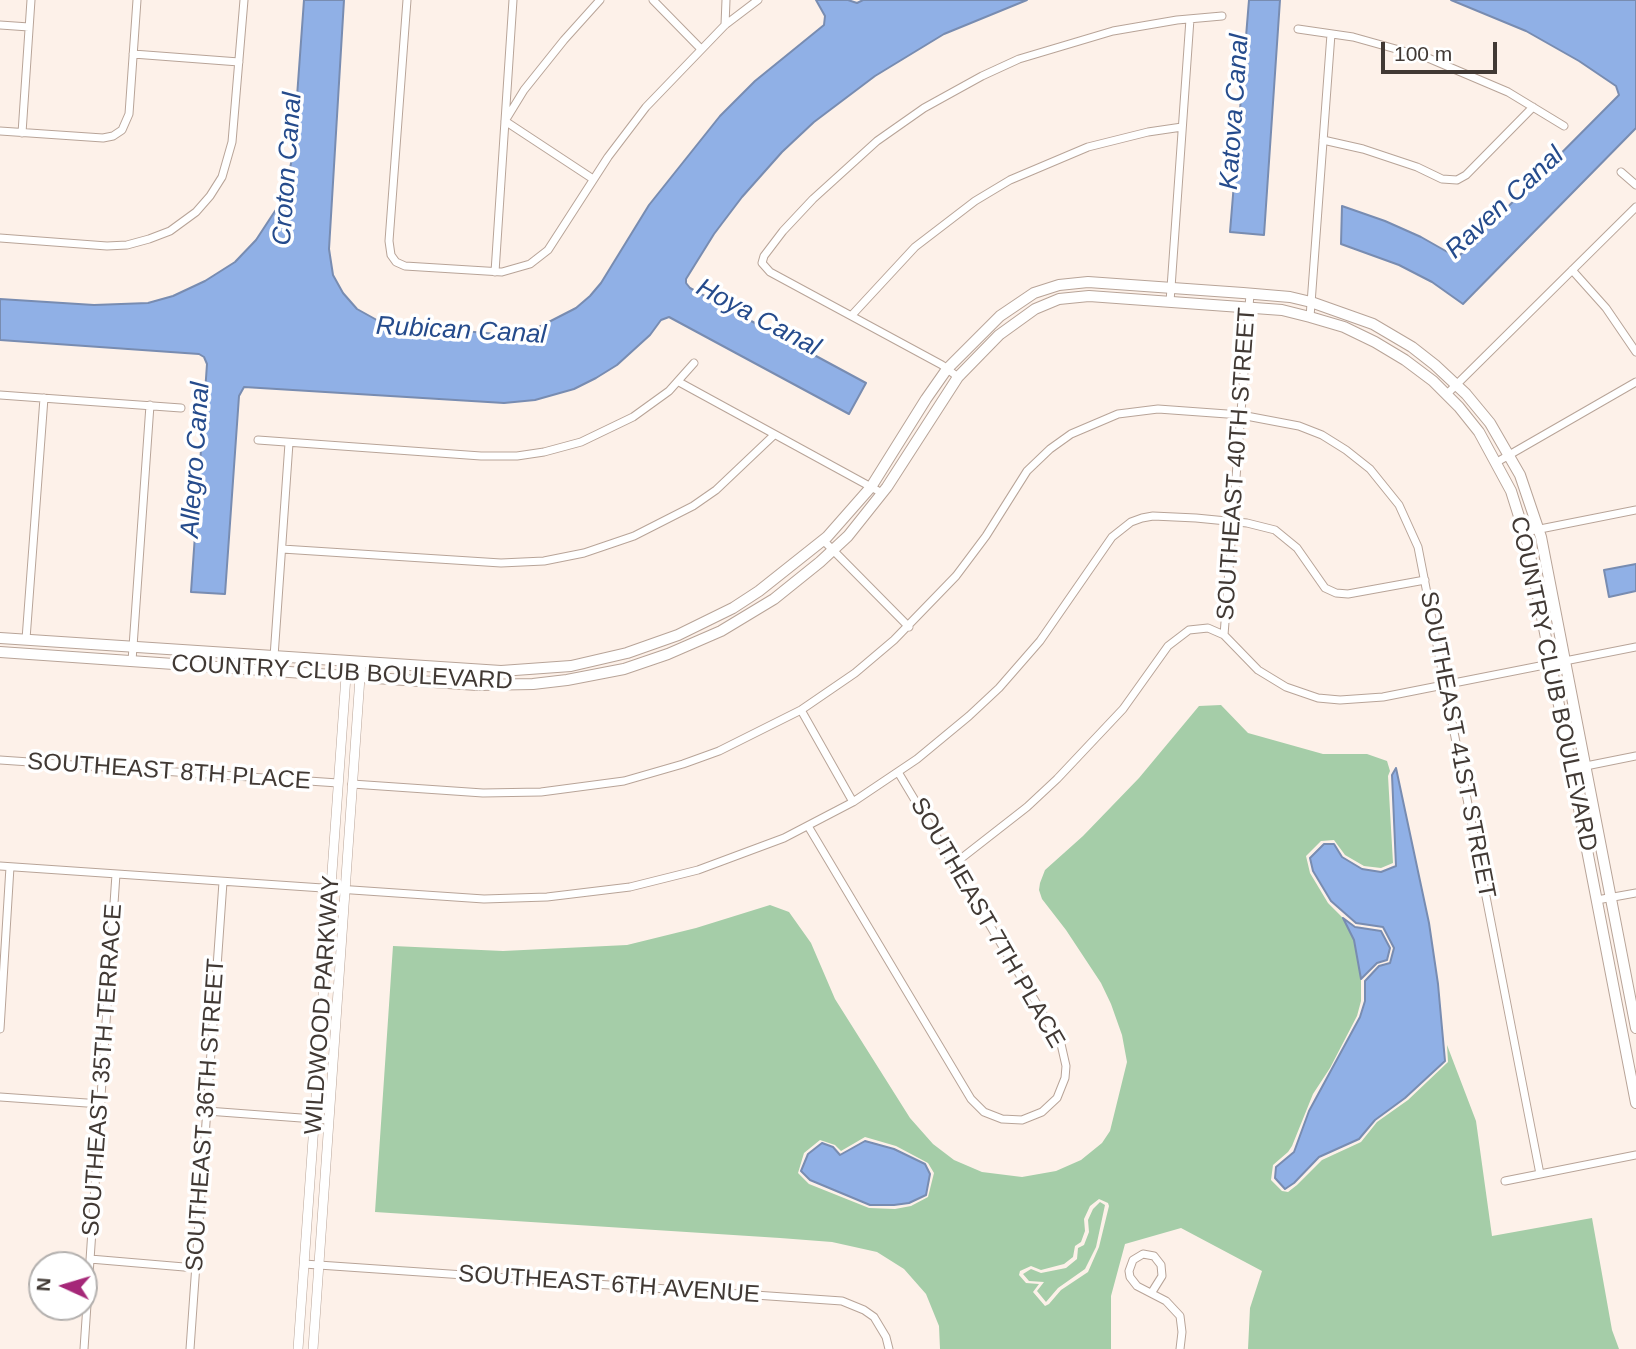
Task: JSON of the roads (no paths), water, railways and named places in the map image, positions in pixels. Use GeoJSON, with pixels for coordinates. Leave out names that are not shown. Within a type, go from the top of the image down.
{"type":"FeatureCollection","features":[{"type":"Feature","properties":{"kind":"main road","name":"COUNTRY CLUB BOULEVARD"},"geometry":{"type":"LineString","coordinates":[[0,638],[449,669],[521,671],[570,666],[626,653],[678,635],[733,608],[760,591],[823,540],[871,486],[947,369],[999,317],[1024,299],[1059,285],[1088,282],[1250,294],[1311,302],[1352,315],[1386,331],[1424,356],[1457,384],[1490,423],[1509,454],[1529,496],[1539,530],[1634,1002],[1636,1028]]}},
{"type":"Feature","properties":{"kind":"main road","name":"COUNTRY CLUB BOULEVARD"},"geometry":{"type":"LineString","coordinates":[[0,652],[477,685],[533,684],[590,677],[635,666],[700,641],[748,616],[798,581],[833,550],[882,493],[958,377],[999,335],[1027,313],[1051,301],[1089,296],[1282,310],[1310,317],[1343,327],[1383,346],[1417,368],[1447,394],[1479,432],[1511,491],[1525,532],[1636,1103]]}},
{"type":"Feature","properties":{"kind":"street"},"geometry":{"type":"LineString","coordinates":[[22,132],[31,0]]}},
{"type":"Feature","properties":{"kind":"street"},"geometry":{"type":"LineString","coordinates":[[0,131],[103,138],[118,133],[129,114],[137,0]]}},
{"type":"Feature","properties":{"kind":"street"},"geometry":{"type":"LineString","coordinates":[[0,239],[127,245],[160,235],[188,219],[216,187],[228,161],[235,130],[244,0]]}},
{"type":"Feature","properties":{"kind":"street"},"geometry":{"type":"LineString","coordinates":[[407,0],[389,241],[392,257],[405,266],[495,272],[523,267],[544,255],[593,179],[646,107],[724,25],[758,0]]}},
{"type":"Feature","properties":{"kind":"street"},"geometry":{"type":"LineString","coordinates":[[495,272],[513,0]]}},
{"type":"Feature","properties":{"kind":"street"},"geometry":{"type":"LineString","coordinates":[[505,121],[524,90],[600,0]]}},
{"type":"Feature","properties":{"kind":"street"},"geometry":{"type":"LineString","coordinates":[[653,0],[701,49]]}},
{"type":"Feature","properties":{"kind":"street"},"geometry":{"type":"LineString","coordinates":[[724,25],[726,0]]}},
{"type":"Feature","properties":{"kind":"street"},"geometry":{"type":"LineString","coordinates":[[958,377],[852,315],[770,272],[762,264],[764,256],[783,231],[827,185],[877,141],[935,102],[1001,67],[1063,44],[1113,31],[1223,16]]}},
{"type":"Feature","properties":{"kind":"street"},"geometry":{"type":"LineString","coordinates":[[1170,302],[1190,19]]}},
{"type":"Feature","properties":{"kind":"street"},"geometry":{"type":"LineString","coordinates":[[0,25],[29,27]]}},
{"type":"Feature","properties":{"kind":"street"},"geometry":{"type":"LineString","coordinates":[[1298,29],[1368,40],[1428,58],[1482,80],[1564,126]]}},
{"type":"Feature","properties":{"kind":"street"},"geometry":{"type":"LineString","coordinates":[[1310,317],[1331,34]]}},
{"type":"Feature","properties":{"kind":"street"},"geometry":{"type":"LineString","coordinates":[[133,54],[239,62]]}},
{"type":"Feature","properties":{"kind":"street"},"geometry":{"type":"LineString","coordinates":[[1323,141],[1363,149],[1393,158],[1442,179],[1457,180],[1466,176],[1533,107]]}},
{"type":"Feature","properties":{"kind":"street"},"geometry":{"type":"LineString","coordinates":[[505,121],[593,179]]}},
{"type":"Feature","properties":{"kind":"street"},"geometry":{"type":"LineString","coordinates":[[852,315],[915,247],[975,201],[1010,180],[1087,147],[1148,132],[1182,127]]}},
{"type":"Feature","properties":{"kind":"street"},"geometry":{"type":"LineString","coordinates":[[1622,172],[1636,185]]}},
{"type":"Feature","properties":{"kind":"street"},"geometry":{"type":"LineString","coordinates":[[1447,394],[1636,207]]}},
{"type":"Feature","properties":{"kind":"street"},"geometry":{"type":"LineString","coordinates":[[1572,270],[1606,308],[1636,352]]}},
{"type":"Feature","properties":{"kind":"street","name":"SOUTHEAST 40TH STREET"},"geometry":{"type":"LineString","coordinates":[[1224,635],[1250,294]]}},
{"type":"Feature","properties":{"kind":"street"},"geometry":{"type":"LineString","coordinates":[[258,440],[481,456],[531,455],[573,445],[619,426],[655,403],[679,382],[694,363]]}},
{"type":"Feature","properties":{"kind":"street"},"geometry":{"type":"LineString","coordinates":[[679,382],[882,493]]}},
{"type":"Feature","properties":{"kind":"street"},"geometry":{"type":"LineString","coordinates":[[1497,462],[1636,382]]}},
{"type":"Feature","properties":{"kind":"street"},"geometry":{"type":"LineString","coordinates":[[0,395],[181,408]]}},
{"type":"Feature","properties":{"kind":"street"},"geometry":{"type":"LineString","coordinates":[[26,639],[44,398]]}},
{"type":"Feature","properties":{"kind":"street"},"geometry":{"type":"LineString","coordinates":[[132,661],[150,405]]}},
{"type":"Feature","properties":{"kind":"street","name":"SOUTHEAST 41ST STREET"},"geometry":{"type":"LineString","coordinates":[[909,627],[956,576],[982,542],[1027,471],[1071,433],[1102,419],[1131,411],[1171,409],[1287,422],[1311,430],[1364,464],[1385,486],[1406,519],[1418,547],[1539,1174]]}},
{"type":"Feature","properties":{"kind":"street"},"geometry":{"type":"LineString","coordinates":[[282,549],[501,563],[544,561],[572,556],[634,536],[693,506],[716,489],[774,435]]}},
{"type":"Feature","properties":{"kind":"street"},"geometry":{"type":"LineString","coordinates":[[273,671],[289,443]]}},
{"type":"Feature","properties":{"kind":"street"},"geometry":{"type":"LineString","coordinates":[[1525,532],[1636,510]]}},
{"type":"Feature","properties":{"kind":"street"},"geometry":{"type":"LineString","coordinates":[[0,866],[494,899],[590,893],[630,887],[698,870],[762,847],[853,802],[898,772],[970,716],[1017,668],[1048,630],[1112,537],[1142,518],[1153,516],[1261,525],[1287,538],[1325,588],[1336,593],[1348,594],[1425,580]]}},
{"type":"Feature","properties":{"kind":"street"},"geometry":{"type":"LineString","coordinates":[[338,783],[504,793],[601,785],[655,773],[746,739],[801,710],[855,673],[909,627],[823,540]]}},
{"type":"Feature","properties":{"kind":"street"},"geometry":{"type":"LineString","coordinates":[[954,864],[1027,807],[1087,750],[1123,709],[1174,639],[1189,630],[1208,628],[1224,635],[1267,676],[1297,692],[1318,698],[1362,700],[1636,647]]}},
{"type":"Feature","properties":{"kind":"street","name":"WILDWOOD PARKWAY"},"geometry":{"type":"LineString","coordinates":[[298,1349],[347,662]]}},
{"type":"Feature","properties":{"kind":"street","name":"WILDWOOD PARKWAY"},"geometry":{"type":"LineString","coordinates":[[313,1349],[361,663]]}},
{"type":"Feature","properties":{"kind":"street"},"geometry":{"type":"LineString","coordinates":[[801,710],[853,802]]}},
{"type":"Feature","properties":{"kind":"street"},"geometry":{"type":"LineString","coordinates":[[1571,769],[1636,756]]}},
{"type":"Feature","properties":{"kind":"street","name":"SOUTHEAST 8TH PLACE"},"geometry":{"type":"LineString","coordinates":[[0,760],[338,783]]}},
{"type":"Feature","properties":{"kind":"street","name":"SOUTHEAST 7TH PLACE"},"geometry":{"type":"LineString","coordinates":[[808,826],[971,1099],[984,1112],[1002,1119],[1022,1120],[1033,1117],[1051,1106],[1062,1089],[1065,1055],[1061,1044],[898,772]]}},
{"type":"Feature","properties":{"kind":"street"},"geometry":{"type":"LineString","coordinates":[[0,1029],[10,867]]}},
{"type":"Feature","properties":{"kind":"street","name":"SOUTHEAST 35TH TERRACE"},"geometry":{"type":"LineString","coordinates":[[91,1251],[116,874]]}},
{"type":"Feature","properties":{"kind":"street","name":"SOUTHEAST 36TH STREET"},"geometry":{"type":"LineString","coordinates":[[190,1349],[223,882]]}},
{"type":"Feature","properties":{"kind":"street"},"geometry":{"type":"LineString","coordinates":[[1597,900],[1636,893]]}},
{"type":"Feature","properties":{"kind":"street"},"geometry":{"type":"LineString","coordinates":[[1617,1005],[1634,1002]]}},
{"type":"Feature","properties":{"kind":"street"},"geometry":{"type":"LineString","coordinates":[[0,1097],[101,1104]]}},
{"type":"Feature","properties":{"kind":"street"},"geometry":{"type":"LineString","coordinates":[[207,1111],[328,1120]]}},
{"type":"Feature","properties":{"kind":"street"},"geometry":{"type":"LineString","coordinates":[[1504,1181],[1636,1155]]}},
{"type":"Feature","properties":{"kind":"street"},"geometry":{"type":"LineString","coordinates":[[1152,1292],[1162,1276],[1161,1265],[1154,1256],[1143,1254],[1137,1256],[1130,1265],[1130,1277],[1137,1286],[1166,1301],[1180,1316],[1180,1349]]}},
{"type":"Feature","properties":{"kind":"street"},"geometry":{"type":"LineString","coordinates":[[98,1260],[196,1268]]}},
{"type":"Feature","properties":{"kind":"street","name":"SOUTHEAST 6TH AVENUE"},"geometry":{"type":"LineString","coordinates":[[304,1264],[842,1301],[874,1317],[886,1337],[888,1349]]}},
{"type":"Feature","properties":{"kind":"street","name":"SOUTHEAST 35TH TERRACE"},"geometry":{"type":"LineString","coordinates":[[84,1349],[86,1321]]}},
{"type":"Feature","properties":{"kind":"water","name":"Rubican Canal"},"geometry":{"type":"Polygon","coordinates":[[[304,0],[344,0],[329,249],[333,275],[343,293],[357,309],[384,324],[497,334],[539,327],[576,308],[590,296],[601,283],[649,205],[720,116],[755,81],[824,25],[825,16],[816,0],[848,0],[857,3],[863,0],[1027,0],[944,34],[875,76],[814,122],[782,152],[742,197],[714,234],[686,279],[690,288],[866,383],[849,414],[669,317],[661,320],[650,335],[617,365],[574,389],[535,400],[504,403],[244,387],[239,396],[225,594],[191,592],[207,364],[204,357],[199,354],[0,340],[0,299],[94,305],[148,303],[173,296],[205,281],[235,262],[256,240],[277,208],[288,180],[293,152],[304,0]]]}},
{"type":"Feature","properties":{"kind":"water"},"geometry":{"type":"Polygon","coordinates":[[[1249,0],[1280,0],[1264,235],[1230,232],[1249,0]]]}},
{"type":"Feature","properties":{"kind":"water"},"geometry":{"type":"Polygon","coordinates":[[[1451,0],[1636,0],[1636,128],[1463,304],[1432,282],[1399,265],[1341,244],[1342,206],[1385,221],[1451,254],[1460,255],[1619,95],[1616,86],[1526,31],[1451,0]]]}},
{"type":"Feature","properties":{"kind":"water"},"geometry":{"type":"Polygon","coordinates":[[[1636,564],[1636,591],[1609,597],[1604,570],[1636,564]]]}},
{"type":"Feature","properties":{"kind":"water"},"geometry":{"type":"Polygon","coordinates":[[[1396,768],[1429,923],[1445,1061],[1405,1098],[1375,1120],[1359,1139],[1319,1157],[1285,1189],[1275,1178],[1276,1167],[1294,1152],[1309,1111],[1360,1017],[1365,1001],[1365,981],[1379,966],[1390,963],[1394,948],[1383,927],[1356,923],[1331,901],[1313,871],[1310,858],[1324,844],[1334,844],[1342,857],[1362,869],[1381,872],[1396,866],[1392,775],[1396,768]]]}},
{"type":"Feature","properties":{"kind":"water"},"geometry":{"type":"Polygon","coordinates":[[[1343,918],[1355,927],[1381,931],[1390,948],[1387,960],[1377,963],[1361,979],[1354,940],[1343,918]]]}},
{"type":"Feature","properties":{"kind":"water"},"geometry":{"type":"Polygon","coordinates":[[[865,1141],[894,1149],[925,1164],[930,1174],[926,1195],[909,1203],[870,1205],[810,1180],[801,1171],[808,1154],[822,1143],[833,1147],[840,1155],[865,1141]]]}},
{"type":"Feature","properties":{"kind":"water label","name":"Katova Canal"},"geometry":{"type":"Point","coordinates":[1235,112]}},
{"type":"Feature","properties":{"kind":"water label","name":"Croton Canal"},"geometry":{"type":"Point","coordinates":[288,169]}},
{"type":"Feature","properties":{"kind":"water label","name":"Raven Canal"},"geometry":{"type":"Point","coordinates":[1505,203]}},
{"type":"Feature","properties":{"kind":"water label","name":"Hoya Canal"},"geometry":{"type":"Point","coordinates":[758,318]}},
{"type":"Feature","properties":{"kind":"water label","name":"Allegro Canal"},"geometry":{"type":"Point","coordinates":[196,460]}}]}
